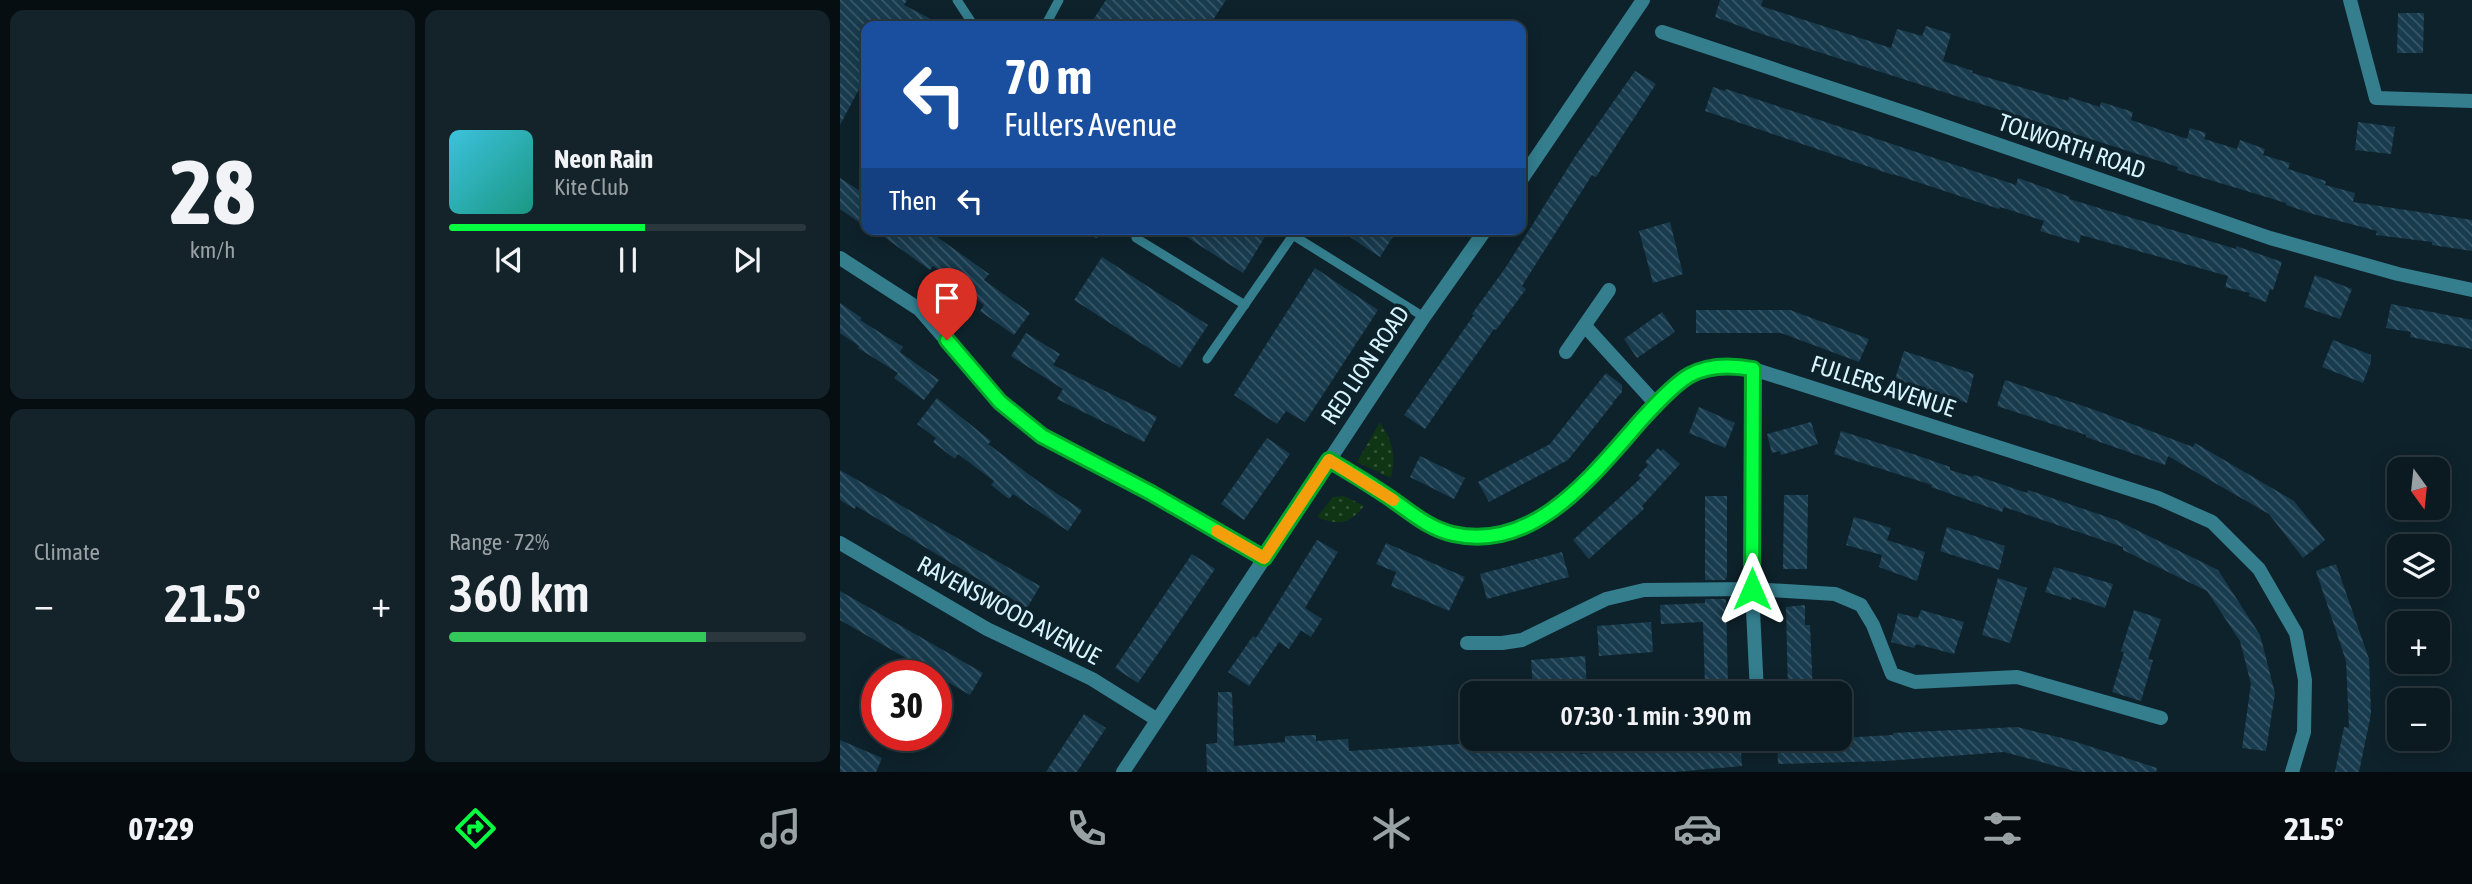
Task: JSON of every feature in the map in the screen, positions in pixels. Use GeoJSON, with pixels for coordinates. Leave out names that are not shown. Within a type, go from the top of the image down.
{"type":"FeatureCollection","features":[{"type":"Feature","properties":{"kind":"street"},"geometry":{"type":"LineString","coordinates":[[1526,173],[1643,0]]}},
{"type":"Feature","properties":{"kind":"street"},"geometry":{"type":"LineString","coordinates":[[2350,0],[2376,98],[2472,101]]}},
{"type":"Feature","properties":{"kind":"street","name":"TOLWORTH ROAD"},"geometry":{"type":"LineString","coordinates":[[1662,33],[1915,116],[2270,238],[2398,274],[2472,290]]}},
{"type":"Feature","properties":{"kind":"street","name":"RED LION ROAD"},"geometry":{"type":"LineString","coordinates":[[1123,772],[1424,317],[1482,235]]}},
{"type":"Feature","properties":{"kind":"street"},"geometry":{"type":"LineString","coordinates":[[840,258],[919,309],[1000,402],[1042,436],[1151,493],[1264,558]]}},
{"type":"Feature","properties":{"kind":"street"},"geometry":{"type":"LineString","coordinates":[[1566,352],[1609,290]]}},
{"type":"Feature","properties":{"kind":"street"},"geometry":{"type":"LineString","coordinates":[[1585,326],[1656,404]]}},
{"type":"Feature","properties":{"kind":"street","name":"FULLERS AVENUE"},"geometry":{"type":"LineString","coordinates":[[1329,460],[1432,527],[1473,537],[1492,536],[1512,531],[1554,509],[1583,485],[1656,404],[1690,375],[1724,366],[1753,369],[2158,498],[2212,522],[2259,569],[2295,632],[2305,680],[2304,732],[2292,772]]}},
{"type":"Feature","properties":{"kind":"street"},"geometry":{"type":"LineString","coordinates":[[1753,369],[1752,589],[1756,681]]}},
{"type":"Feature","properties":{"kind":"street","name":"RAVENSWOOD AVENUE"},"geometry":{"type":"LineString","coordinates":[[840,543],[987,629],[1092,679],[1156,719]]}},
{"type":"Feature","properties":{"kind":"street"},"geometry":{"type":"LineString","coordinates":[[1468,643],[1522,640],[1606,599],[1644,590],[1752,589],[1835,594],[1861,605],[1873,625],[1892,674],[1915,682],[2017,677],[2161,718]]}},
{"type":"Feature","properties":{"kind":"lane"},"geometry":{"type":"LineString","coordinates":[[957,0],[969,21]]}},
{"type":"Feature","properties":{"kind":"lane"},"geometry":{"type":"LineString","coordinates":[[1048,21],[1059,0]]}},
{"type":"Feature","properties":{"kind":"lane"},"geometry":{"type":"LineString","coordinates":[[1207,359],[1293,235],[1424,317]]}},
{"type":"Feature","properties":{"kind":"lane"},"geometry":{"type":"LineString","coordinates":[[1136,238],[1245,305]]}},
{"type":"Feature","properties":{"kind":"green space"},"geometry":{"type":"Polygon","coordinates":[[[1380,422],[1392,449],[1391,478],[1357,462],[1380,422]]]}},
{"type":"Feature","properties":{"kind":"green space"},"geometry":{"type":"Polygon","coordinates":[[[1344,496],[1364,506],[1354,517],[1344,522],[1332,522],[1317,517],[1333,497],[1344,496]]]}},
{"type":"Feature","properties":{"kind":"building"},"geometry":{"type":"Polygon","coordinates":[[[840,0],[907,0],[904,5],[934,21],[861,21],[861,85],[840,125],[840,0]]]}},
{"type":"Feature","properties":{"kind":"building"},"geometry":{"type":"Polygon","coordinates":[[[1106,0],[1226,0],[1212,21],[1092,21],[1106,0]]]}},
{"type":"Feature","properties":{"kind":"building"},"geometry":{"type":"Polygon","coordinates":[[[1720,0],[1763,0],[1761,6],[1891,48],[1897,29],[1922,36],[1926,26],[1951,34],[1943,61],[1973,71],[1972,73],[2068,101],[2069,97],[2100,107],[2101,102],[2133,112],[2131,120],[2187,139],[2190,128],[2206,133],[2204,139],[2237,149],[2240,140],[2265,149],[2263,155],[2290,163],[2288,169],[2326,181],[2325,185],[2355,193],[2353,202],[2472,220],[2472,251],[2432,245],[2432,242],[2376,235],[2377,231],[2313,214],[2286,203],[2177,170],[2178,167],[1756,32],[1715,17],[1720,0]]]}},
{"type":"Feature","properties":{"kind":"building"},"geometry":{"type":"Polygon","coordinates":[[[2398,13],[2424,13],[2423,53],[2397,53],[2398,13]]]}},
{"type":"Feature","properties":{"kind":"building"},"geometry":{"type":"Polygon","coordinates":[[[1635,71],[1656,84],[1596,177],[1592,175],[1522,286],[1526,289],[1496,330],[1494,329],[1425,429],[1404,415],[1474,315],[1472,314],[1506,267],[1576,155],[1635,71]]]}},
{"type":"Feature","properties":{"kind":"building"},"geometry":{"type":"Polygon","coordinates":[[[1713,87],[2016,185],[2018,178],[2070,197],[2069,199],[2236,249],[2236,246],[2282,262],[2273,290],[2270,289],[2266,302],[2249,296],[2250,293],[2225,287],[2228,276],[2081,235],[2079,243],[2040,231],[2044,221],[1893,175],[1705,111],[1713,87]]]}},
{"type":"Feature","properties":{"kind":"building"},"geometry":{"type":"Polygon","coordinates":[[[2358,122],[2395,127],[2391,154],[2355,150],[2358,122]]]}},
{"type":"Feature","properties":{"kind":"building"},"geometry":{"type":"Polygon","coordinates":[[[840,178],[861,192],[861,224],[840,209],[840,178]]]}},
{"type":"Feature","properties":{"kind":"building"},"geometry":{"type":"Polygon","coordinates":[[[1670,222],[1683,274],[1653,283],[1639,231],[1670,222]]]}},
{"type":"Feature","properties":{"kind":"building"},"geometry":{"type":"Polygon","coordinates":[[[881,235],[934,235],[989,274],[984,280],[1030,313],[1014,335],[980,311],[984,305],[933,266],[930,270],[881,235]]]}},
{"type":"Feature","properties":{"kind":"building"},"geometry":{"type":"Polygon","coordinates":[[[1183,235],[1266,235],[1243,273],[1183,235]]]}},
{"type":"Feature","properties":{"kind":"building"},"geometry":{"type":"Polygon","coordinates":[[[1347,235],[1394,235],[1380,257],[1347,235]]]}},
{"type":"Feature","properties":{"kind":"building"},"geometry":{"type":"Polygon","coordinates":[[[1102,257],[1208,325],[1180,368],[1074,300],[1102,257]]]}},
{"type":"Feature","properties":{"kind":"building"},"geometry":{"type":"Polygon","coordinates":[[[1315,268],[1378,310],[1305,422],[1286,411],[1277,424],[1234,395],[1315,268]]]}},
{"type":"Feature","properties":{"kind":"building"},"geometry":{"type":"Polygon","coordinates":[[[2315,275],[2352,289],[2340,319],[2304,307],[2315,275]]]}},
{"type":"Feature","properties":{"kind":"building"},"geometry":{"type":"Polygon","coordinates":[[[840,303],[862,318],[860,320],[903,347],[900,352],[939,380],[924,400],[894,378],[898,373],[858,348],[859,346],[840,333],[840,303]]]}},
{"type":"Feature","properties":{"kind":"building"},"geometry":{"type":"Polygon","coordinates":[[[2391,304],[2472,320],[2472,349],[2410,337],[2411,332],[2386,328],[2391,304]]]}},
{"type":"Feature","properties":{"kind":"building"},"geometry":{"type":"Polygon","coordinates":[[[1696,310],[1790,310],[1869,339],[1859,362],[1781,333],[1696,333],[1696,310]]]}},
{"type":"Feature","properties":{"kind":"building"},"geometry":{"type":"Polygon","coordinates":[[[1662,312],[1675,332],[1637,358],[1624,339],[1662,312]]]}},
{"type":"Feature","properties":{"kind":"building"},"geometry":{"type":"Polygon","coordinates":[[[1026,333],[1060,354],[1053,365],[1157,417],[1144,442],[1057,399],[1063,389],[1011,356],[1026,333]]]}},
{"type":"Feature","properties":{"kind":"building"},"geometry":{"type":"Polygon","coordinates":[[[2333,340],[2371,355],[2363,383],[2322,367],[2333,340]]]}},
{"type":"Feature","properties":{"kind":"building"},"geometry":{"type":"Polygon","coordinates":[[[1904,351],[1974,374],[1967,403],[1895,379],[1904,351]]]}},
{"type":"Feature","properties":{"kind":"building"},"geometry":{"type":"Polygon","coordinates":[[[1606,373],[1622,385],[1622,392],[1612,401],[1614,402],[1568,460],[1489,502],[1478,482],[1550,444],[1606,373]]]}},
{"type":"Feature","properties":{"kind":"building"},"geometry":{"type":"Polygon","coordinates":[[[2005,380],[2193,447],[2195,443],[2294,501],[2325,540],[2303,558],[2269,514],[2168,456],[2165,465],[2086,435],[1997,406],[2005,380]]]}},
{"type":"Feature","properties":{"kind":"building"},"geometry":{"type":"Polygon","coordinates":[[[937,398],[991,441],[988,444],[1082,510],[1068,531],[1013,494],[1009,499],[991,485],[994,481],[958,454],[955,459],[933,442],[936,438],[917,424],[937,398]]]}},
{"type":"Feature","properties":{"kind":"building"},"geometry":{"type":"Polygon","coordinates":[[[1699,407],[1735,423],[1725,448],[1689,433],[1699,407]]]}},
{"type":"Feature","properties":{"kind":"building"},"geometry":{"type":"Polygon","coordinates":[[[1811,422],[1818,444],[1781,455],[1780,451],[1772,453],[1767,434],[1811,422]]]}},
{"type":"Feature","properties":{"kind":"building"},"geometry":{"type":"Polygon","coordinates":[[[1841,431],[1950,467],[1950,470],[2027,493],[2028,490],[2116,520],[2218,570],[2260,635],[2275,693],[2266,751],[2242,748],[2251,684],[2240,641],[2207,591],[2123,550],[2123,547],[2004,507],[2002,512],[1931,487],[1932,485],[1834,454],[1841,431]]]}},
{"type":"Feature","properties":{"kind":"building"},"geometry":{"type":"Polygon","coordinates":[[[1267,438],[1290,454],[1244,520],[1221,504],[1267,438]]]}},
{"type":"Feature","properties":{"kind":"building"},"geometry":{"type":"Polygon","coordinates":[[[1658,448],[1661,451],[1663,449],[1680,464],[1642,506],[1644,509],[1589,559],[1573,540],[1641,478],[1638,476],[1648,465],[1645,462],[1658,448]]]}},
{"type":"Feature","properties":{"kind":"building"},"geometry":{"type":"Polygon","coordinates":[[[1420,456],[1465,478],[1454,499],[1410,477],[1420,456]]]}},
{"type":"Feature","properties":{"kind":"building"},"geometry":{"type":"Polygon","coordinates":[[[840,470],[1040,586],[1027,608],[856,506],[855,509],[840,500],[840,470]]]}},
{"type":"Feature","properties":{"kind":"building"},"geometry":{"type":"Polygon","coordinates":[[[1784,495],[1808,495],[1807,569],[1783,569],[1784,495]]]}},
{"type":"Feature","properties":{"kind":"building"},"geometry":{"type":"Polygon","coordinates":[[[1705,496],[1727,496],[1725,580],[1705,580],[1705,496]]]}},
{"type":"Feature","properties":{"kind":"building"},"geometry":{"type":"Polygon","coordinates":[[[1854,517],[1891,528],[1887,540],[1925,552],[1917,581],[1879,567],[1882,555],[1846,545],[1854,517]]]}},
{"type":"Feature","properties":{"kind":"building"},"geometry":{"type":"Polygon","coordinates":[[[1947,527],[2005,546],[1999,570],[1940,551],[1947,527]]]}},
{"type":"Feature","properties":{"kind":"building"},"geometry":{"type":"Polygon","coordinates":[[[1317,540],[1338,552],[1305,608],[1322,619],[1311,637],[1301,630],[1289,649],[1279,642],[1249,686],[1228,672],[1253,636],[1256,638],[1317,540]]]}},
{"type":"Feature","properties":{"kind":"building"},"geometry":{"type":"Polygon","coordinates":[[[1386,543],[1465,577],[1449,611],[1391,586],[1396,572],[1376,564],[1386,543]]]}},
{"type":"Feature","properties":{"kind":"building"},"geometry":{"type":"Polygon","coordinates":[[[1562,552],[1569,577],[1487,599],[1480,574],[1562,552]]]}},
{"type":"Feature","properties":{"kind":"building"},"geometry":{"type":"Polygon","coordinates":[[[1192,554],[1215,569],[1138,683],[1115,668],[1192,554]]]}},
{"type":"Feature","properties":{"kind":"building"},"geometry":{"type":"Polygon","coordinates":[[[2336,564],[2369,659],[2371,714],[2359,772],[2335,772],[2344,727],[2349,728],[2346,661],[2316,571],[2336,564]]]}},
{"type":"Feature","properties":{"kind":"building"},"geometry":{"type":"Polygon","coordinates":[[[2054,567],[2113,584],[2105,608],[2072,597],[2071,600],[2045,592],[2054,567]]]}},
{"type":"Feature","properties":{"kind":"building"},"geometry":{"type":"Polygon","coordinates":[[[1998,578],[2027,588],[2010,643],[1982,635],[1998,578]]]}},
{"type":"Feature","properties":{"kind":"building"},"geometry":{"type":"Polygon","coordinates":[[[840,591],[983,673],[970,695],[952,685],[952,660],[909,660],[840,620],[840,591]]]}},
{"type":"Feature","properties":{"kind":"building"},"geometry":{"type":"Polygon","coordinates":[[[1705,599],[1726,599],[1728,681],[1705,681],[1703,622],[1661,624],[1660,605],[1705,603],[1705,599]]]}},
{"type":"Feature","properties":{"kind":"building"},"geometry":{"type":"Polygon","coordinates":[[[1805,605],[1805,625],[1810,625],[1812,681],[1788,681],[1786,607],[1805,605]]]}},
{"type":"Feature","properties":{"kind":"building"},"geometry":{"type":"Polygon","coordinates":[[[1921,610],[1964,622],[1954,654],[1916,644],[1914,648],[1891,642],[1898,613],[1918,618],[1921,610]]]}},
{"type":"Feature","properties":{"kind":"building"},"geometry":{"type":"Polygon","coordinates":[[[2134,610],[2161,619],[2148,659],[2153,660],[2141,701],[2112,692],[2134,610]]]}},
{"type":"Feature","properties":{"kind":"building"},"geometry":{"type":"Polygon","coordinates":[[[1651,622],[1653,652],[1599,656],[1597,626],[1651,622]]]}},
{"type":"Feature","properties":{"kind":"building"},"geometry":{"type":"Polygon","coordinates":[[[1585,656],[1587,681],[1532,681],[1531,660],[1585,656]]]}},
{"type":"Feature","properties":{"kind":"building"},"geometry":{"type":"Polygon","coordinates":[[[1218,692],[1232,692],[1234,746],[1285,742],[1285,736],[1316,735],[1316,741],[1348,739],[1349,751],[1460,744],[1460,751],[1580,751],[1580,754],[1614,751],[1741,751],[1742,766],[1675,772],[1207,772],[1206,744],[1217,743],[1218,692]]]}},
{"type":"Feature","properties":{"kind":"building"},"geometry":{"type":"Polygon","coordinates":[[[1084,714],[1106,728],[1077,772],[1046,772],[1084,714]]]}},
{"type":"Feature","properties":{"kind":"building"},"geometry":{"type":"Polygon","coordinates":[[[2017,727],[2070,740],[2157,768],[2156,772],[2078,772],[2004,752],[1886,761],[1778,764],[1778,751],[1852,751],[1852,737],[2017,727]]]}},
{"type":"Feature","properties":{"kind":"building"},"geometry":{"type":"Polygon","coordinates":[[[840,740],[882,758],[876,772],[840,772],[840,740]]]}},
{"type":"Feature","properties":{"kind":"slow traffic"},"geometry":{"type":"LineString","coordinates":[[1217,531],[1264,558],[1329,460],[1393,500]]}},
{"type":"Feature","properties":{"kind":"route"},"geometry":{"type":"LineString","coordinates":[[947,340],[1000,402],[1042,436],[1151,493],[1264,558],[1329,460],[1432,527],[1473,537],[1492,536],[1512,531],[1554,509],[1583,485],[1656,404],[1690,375],[1732,365],[1753,369],[1752,589]]}}]}
